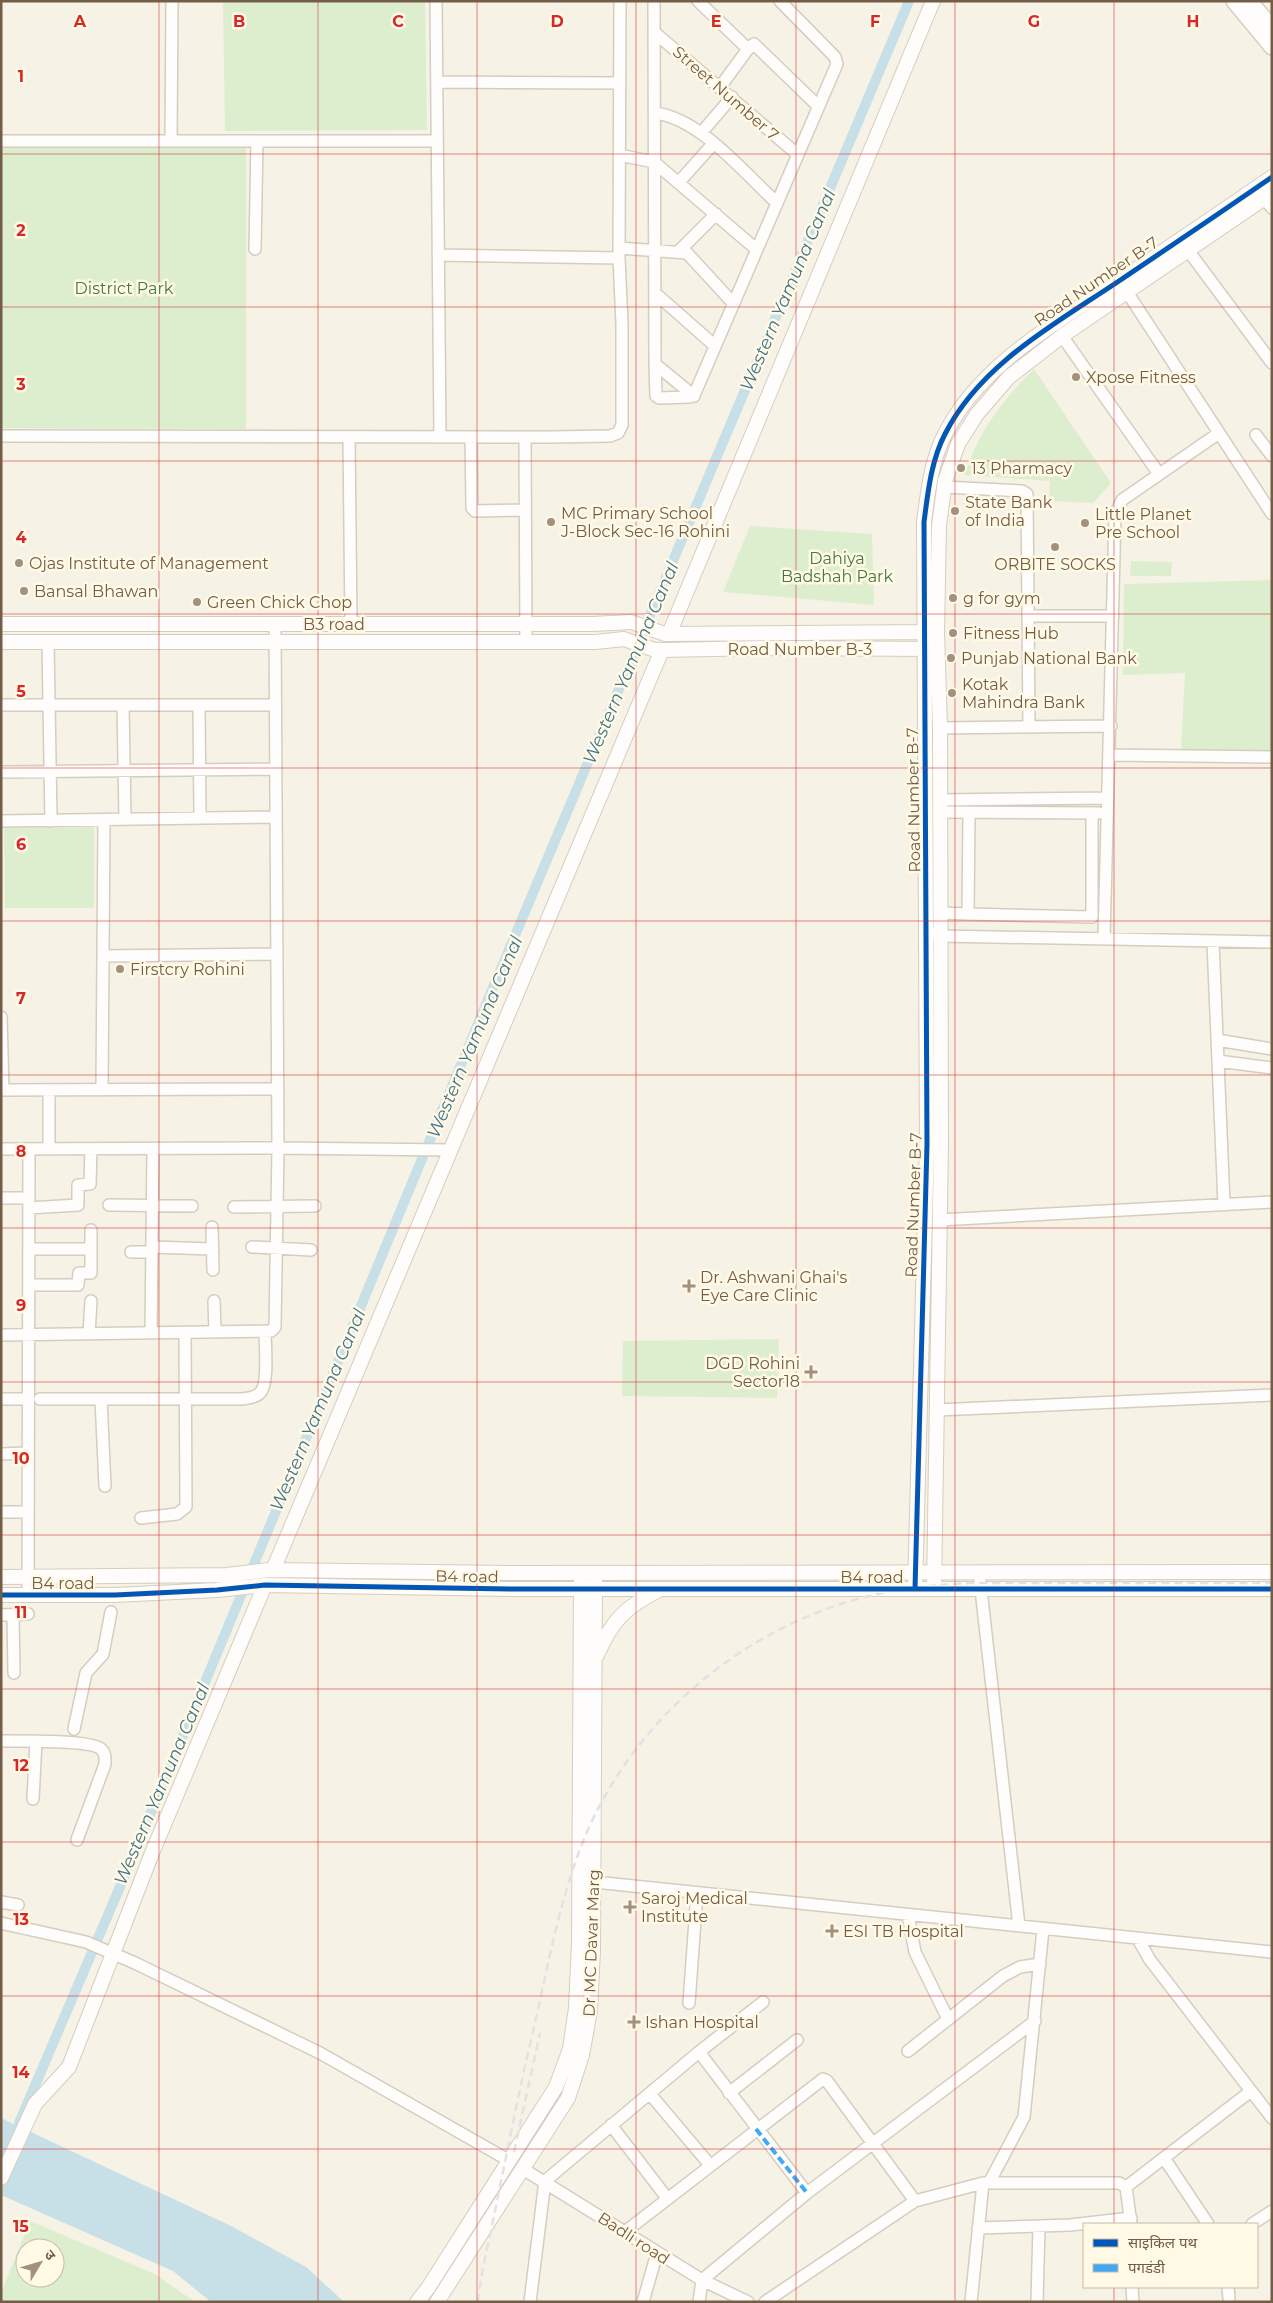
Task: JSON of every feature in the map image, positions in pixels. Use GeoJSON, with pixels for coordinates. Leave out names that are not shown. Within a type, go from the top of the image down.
{"type":"FeatureCollection","features":[{"type":"Feature","properties":{"kind":"main road"},"geometry":{"type":"LineString","coordinates":[[1234,1],[1272,47]]}},
{"type":"Feature","properties":{"kind":"main road"},"geometry":{"type":"LineString","coordinates":[[1249,1],[1272,28]]}},
{"type":"Feature","properties":{"kind":"street"},"geometry":{"type":"LineString","coordinates":[[170,141],[172,1]]}},
{"type":"Feature","properties":{"kind":"street"},"geometry":{"type":"LineString","coordinates":[[436,1],[440,437]]}},
{"type":"Feature","properties":{"kind":"street"},"geometry":{"type":"LineString","coordinates":[[1,436],[525,437],[615,435],[620,429],[622,324],[619,253],[620,1]]}},
{"type":"Feature","properties":{"kind":"street"},"geometry":{"type":"LineString","coordinates":[[654,1],[656,398],[694,396]]}},
{"type":"Feature","properties":{"kind":"street"},"geometry":{"type":"LineString","coordinates":[[694,396],[714,345],[837,60],[780,1]]}},
{"type":"Feature","properties":{"kind":"street"},"geometry":{"type":"LineString","coordinates":[[667,634],[932,1]]}},
{"type":"Feature","properties":{"kind":"street"},"geometry":{"type":"LineString","coordinates":[[707,4],[748,49]]}},
{"type":"Feature","properties":{"kind":"street","name":"Street Number 7"},"geometry":{"type":"LineString","coordinates":[[654,32],[797,154]]}},
{"type":"Feature","properties":{"kind":"street"},"geometry":{"type":"LineString","coordinates":[[720,87],[752,45],[756,46],[818,106]]}},
{"type":"Feature","properties":{"kind":"street"},"geometry":{"type":"LineString","coordinates":[[437,82],[620,83]]}},
{"type":"Feature","properties":{"kind":"street"},"geometry":{"type":"LineString","coordinates":[[701,134],[732,97]]}},
{"type":"Feature","properties":{"kind":"street"},"geometry":{"type":"LineString","coordinates":[[655,113],[674,117],[701,134],[776,202]]}},
{"type":"Feature","properties":{"kind":"street"},"geometry":{"type":"LineString","coordinates":[[1,141],[437,141]]}},
{"type":"Feature","properties":{"kind":"street"},"geometry":{"type":"LineString","coordinates":[[256,248],[257,141]]}},
{"type":"Feature","properties":{"kind":"street"},"geometry":{"type":"LineString","coordinates":[[680,182],[713,144]]}},
{"type":"Feature","properties":{"kind":"street"},"geometry":{"type":"LineString","coordinates":[[620,156],[654,162],[680,182],[756,249]]}},
{"type":"Feature","properties":{"kind":"street","name":"Road Number B-7"},"geometry":{"type":"LineString","coordinates":[[934,1589],[939,1220],[934,1143],[927,930],[931,632],[924,522],[931,472],[944,435],[966,401],[999,365],[1042,333],[1272,177]]}},
{"type":"Feature","properties":{"kind":"street","name":"Road Number B-7"},"geometry":{"type":"LineString","coordinates":[[931,632],[939,525],[944,487],[958,444],[978,414],[1009,377],[1062,336],[1187,249],[1269,199]]}},
{"type":"Feature","properties":{"kind":"street"},"geometry":{"type":"LineString","coordinates":[[678,251],[716,214]]}},
{"type":"Feature","properties":{"kind":"street"},"geometry":{"type":"LineString","coordinates":[[1187,249],[1272,363]]}},
{"type":"Feature","properties":{"kind":"street"},"geometry":{"type":"LineString","coordinates":[[438,254],[678,251],[691,257],[732,303]]}},
{"type":"Feature","properties":{"kind":"street"},"geometry":{"type":"LineString","coordinates":[[1127,292],[1271,513]]}},
{"type":"Feature","properties":{"kind":"street"},"geometry":{"type":"LineString","coordinates":[[655,293],[714,345]]}},
{"type":"Feature","properties":{"kind":"street"},"geometry":{"type":"LineString","coordinates":[[1062,336],[1159,474]]}},
{"type":"Feature","properties":{"kind":"street"},"geometry":{"type":"LineString","coordinates":[[655,364],[694,396]]}},
{"type":"Feature","properties":{"kind":"street"},"geometry":{"type":"LineString","coordinates":[[1104,938],[1115,515],[1118,506],[1128,495],[1219,433]]}},
{"type":"Feature","properties":{"kind":"street"},"geometry":{"type":"LineString","coordinates":[[1256,435],[1272,456]]}},
{"type":"Feature","properties":{"kind":"street"},"geometry":{"type":"LineString","coordinates":[[349,436],[351,624]]}},
{"type":"Feature","properties":{"kind":"street"},"geometry":{"type":"LineString","coordinates":[[471,437],[472,508],[475,511],[525,510]]}},
{"type":"Feature","properties":{"kind":"street"},"geometry":{"type":"LineString","coordinates":[[525,437],[526,642]]}},
{"type":"Feature","properties":{"kind":"street"},"geometry":{"type":"LineString","coordinates":[[944,487],[1022,492],[1027,494],[1029,727]]}},
{"type":"Feature","properties":{"kind":"street"},"geometry":{"type":"LineString","coordinates":[[1028,616],[1113,616]]}},
{"type":"Feature","properties":{"kind":"street","name":"B3 road"},"geometry":{"type":"LineString","coordinates":[[1,624],[526,624],[631,622],[667,634],[931,632]]}},
{"type":"Feature","properties":{"kind":"street"},"geometry":{"type":"LineString","coordinates":[[1,1335],[185,1334],[271,1331],[275,1327],[278,1089],[275,624]]}},
{"type":"Feature","properties":{"kind":"street","name":"B3 road"},"geometry":{"type":"LineString","coordinates":[[1,642],[595,642],[624,639],[658,650]]}},
{"type":"Feature","properties":{"kind":"street"},"geometry":{"type":"LineString","coordinates":[[48,642],[51,821]]}},
{"type":"Feature","properties":{"kind":"street","name":"Road Number B-3"},"geometry":{"type":"LineString","coordinates":[[658,650],[770,648],[931,649]]}},
{"type":"Feature","properties":{"kind":"street","name":"Road Number B-7"},"geometry":{"type":"LineString","coordinates":[[915,1589],[917,1572],[916,1515],[934,1143],[941,936],[940,728],[931,649]]}},
{"type":"Feature","properties":{"kind":"street"},"geometry":{"type":"LineString","coordinates":[[271,1570],[446,1150],[658,650]]}},
{"type":"Feature","properties":{"kind":"street"},"geometry":{"type":"LineString","coordinates":[[1,705],[276,705]]}},
{"type":"Feature","properties":{"kind":"street"},"geometry":{"type":"LineString","coordinates":[[123,705],[124,820]]}},
{"type":"Feature","properties":{"kind":"street"},"geometry":{"type":"LineString","coordinates":[[199,705],[200,818]]}},
{"type":"Feature","properties":{"kind":"street"},"geometry":{"type":"LineString","coordinates":[[940,728],[1110,726]]}},
{"type":"Feature","properties":{"kind":"street"},"geometry":{"type":"LineString","coordinates":[[1110,755],[1272,758]]}},
{"type":"Feature","properties":{"kind":"street"},"geometry":{"type":"LineString","coordinates":[[1,772],[276,769]]}},
{"type":"Feature","properties":{"kind":"street"},"geometry":{"type":"LineString","coordinates":[[941,806],[1108,798]]}},
{"type":"Feature","properties":{"kind":"street"},"geometry":{"type":"LineString","coordinates":[[941,806],[970,813],[1108,813]]}},
{"type":"Feature","properties":{"kind":"street"},"geometry":{"type":"LineString","coordinates":[[968,914],[970,813]]}},
{"type":"Feature","properties":{"kind":"street"},"geometry":{"type":"LineString","coordinates":[[941,913],[1092,917],[1092,813]]}},
{"type":"Feature","properties":{"kind":"street"},"geometry":{"type":"LineString","coordinates":[[1,821],[276,817]]}},
{"type":"Feature","properties":{"kind":"street"},"geometry":{"type":"LineString","coordinates":[[102,1090],[104,820]]}},
{"type":"Feature","properties":{"kind":"street"},"geometry":{"type":"LineString","coordinates":[[1030,937],[1031,915]]}},
{"type":"Feature","properties":{"kind":"street"},"geometry":{"type":"LineString","coordinates":[[927,930],[941,936],[1272,942]]}},
{"type":"Feature","properties":{"kind":"street"},"geometry":{"type":"LineString","coordinates":[[1213,942],[1224,1204]]}},
{"type":"Feature","properties":{"kind":"street"},"geometry":{"type":"LineString","coordinates":[[103,956],[277,954]]}},
{"type":"Feature","properties":{"kind":"street"},"geometry":{"type":"LineString","coordinates":[[1,1017],[2,1090],[278,1089]]}},
{"type":"Feature","properties":{"kind":"street"},"geometry":{"type":"LineString","coordinates":[[1217,1040],[1272,1049]]}},
{"type":"Feature","properties":{"kind":"street"},"geometry":{"type":"LineString","coordinates":[[1218,1061],[1272,1068]]}},
{"type":"Feature","properties":{"kind":"street"},"geometry":{"type":"LineString","coordinates":[[49,1090],[49,1149]]}},
{"type":"Feature","properties":{"kind":"street"},"geometry":{"type":"LineString","coordinates":[[1,1149],[278,1148],[446,1150]]}},
{"type":"Feature","properties":{"kind":"street"},"geometry":{"type":"LineString","coordinates":[[28,1595],[28,1453],[34,1399],[29,1335],[30,1149]]}},
{"type":"Feature","properties":{"kind":"street"},"geometry":{"type":"LineString","coordinates":[[1,1198],[29,1203],[78,1206],[78,1185],[90,1184],[91,1149]]}},
{"type":"Feature","properties":{"kind":"street"},"geometry":{"type":"LineString","coordinates":[[151,1333],[153,1149]]}},
{"type":"Feature","properties":{"kind":"street"},"geometry":{"type":"LineString","coordinates":[[939,1220],[1272,1202]]}},
{"type":"Feature","properties":{"kind":"street"},"geometry":{"type":"LineString","coordinates":[[109,1205],[192,1206]]}},
{"type":"Feature","properties":{"kind":"street"},"geometry":{"type":"LineString","coordinates":[[234,1207],[315,1206]]}},
{"type":"Feature","properties":{"kind":"street"},"geometry":{"type":"LineString","coordinates":[[212,1227],[213,1270]]}},
{"type":"Feature","properties":{"kind":"street"},"geometry":{"type":"LineString","coordinates":[[29,1285],[78,1285],[79,1273],[91,1273],[91,1230]]}},
{"type":"Feature","properties":{"kind":"street"},"geometry":{"type":"LineString","coordinates":[[252,1247],[311,1250]]}},
{"type":"Feature","properties":{"kind":"street"},"geometry":{"type":"LineString","coordinates":[[29,1249],[91,1249]]}},
{"type":"Feature","properties":{"kind":"street"},"geometry":{"type":"LineString","coordinates":[[131,1252],[213,1249]]}},
{"type":"Feature","properties":{"kind":"street"},"geometry":{"type":"LineString","coordinates":[[89,1334],[90,1300]]}},
{"type":"Feature","properties":{"kind":"street"},"geometry":{"type":"LineString","coordinates":[[214,1301],[215,1332]]}},
{"type":"Feature","properties":{"kind":"street"},"geometry":{"type":"LineString","coordinates":[[1,1399],[242,1399],[256,1396],[262,1392],[265,1380],[266,1331]]}},
{"type":"Feature","properties":{"kind":"street"},"geometry":{"type":"LineString","coordinates":[[141,1518],[177,1514],[186,1507],[185,1334]]}},
{"type":"Feature","properties":{"kind":"street"},"geometry":{"type":"LineString","coordinates":[[937,1410],[1272,1395]]}},
{"type":"Feature","properties":{"kind":"street"},"geometry":{"type":"LineString","coordinates":[[101,1398],[105,1486]]}},
{"type":"Feature","properties":{"kind":"street"},"geometry":{"type":"LineString","coordinates":[[1,1454],[28,1453]]}},
{"type":"Feature","properties":{"kind":"street"},"geometry":{"type":"LineString","coordinates":[[1,1512],[28,1512]]}},
{"type":"Feature","properties":{"kind":"street","name":"B4 road"},"geometry":{"type":"LineString","coordinates":[[1,1577],[227,1575],[271,1570],[589,1573],[1272,1572]]}},
{"type":"Feature","properties":{"kind":"street"},"geometry":{"type":"LineString","coordinates":[[979,1572],[1019,1926]]}},
{"type":"Feature","properties":{"kind":"street"},"geometry":{"type":"LineString","coordinates":[[417,2302],[428,2288],[556,2087],[570,2048],[576,2008],[587,1882],[580,1589],[589,1573]]}},
{"type":"Feature","properties":{"kind":"street","name":"Dr MC Davar Marg"},"geometry":{"type":"LineString","coordinates":[[437,2302],[568,2098],[582,2055],[590,2011],[587,1882],[595,1660],[595,1589],[589,1573]]}},
{"type":"Feature","properties":{"kind":"street"},"geometry":{"type":"LineString","coordinates":[[777,1573],[777,1589]]}},
{"type":"Feature","properties":{"kind":"street"},"geometry":{"type":"LineString","coordinates":[[1,2178],[35,2104],[59,2078],[73,2057],[152,1853],[262,1585]]}},
{"type":"Feature","properties":{"kind":"street","name":"B4 road"},"geometry":{"type":"LineString","coordinates":[[1,1595],[115,1595],[217,1590],[262,1585],[580,1589],[1272,1589]]}},
{"type":"Feature","properties":{"kind":"street"},"geometry":{"type":"LineString","coordinates":[[595,1660],[609,1630],[619,1616],[640,1599],[660,1589]]}},
{"type":"Feature","properties":{"kind":"street"},"geometry":{"type":"LineString","coordinates":[[74,1729],[86,1673],[103,1654],[111,1612]]}},
{"type":"Feature","properties":{"kind":"street"},"geometry":{"type":"LineString","coordinates":[[1,1615],[28,1614]]}},
{"type":"Feature","properties":{"kind":"street"},"geometry":{"type":"LineString","coordinates":[[13,1615],[14,1673]]}},
{"type":"Feature","properties":{"kind":"street"},"geometry":{"type":"LineString","coordinates":[[1,1741],[36,1741],[95,1746],[101,1749],[105,1756],[105,1764],[78,1840]]}},
{"type":"Feature","properties":{"kind":"street"},"geometry":{"type":"LineString","coordinates":[[33,1799],[36,1741]]}},
{"type":"Feature","properties":{"kind":"street"},"geometry":{"type":"LineString","coordinates":[[587,1882],[1272,1952]]}},
{"type":"Feature","properties":{"kind":"street"},"geometry":{"type":"LineString","coordinates":[[689,2003],[697,1893]]}},
{"type":"Feature","properties":{"kind":"street"},"geometry":{"type":"LineString","coordinates":[[1,1902],[18,1905]]}},
{"type":"Feature","properties":{"kind":"street"},"geometry":{"type":"LineString","coordinates":[[908,1915],[915,1952],[948,2018]]}},
{"type":"Feature","properties":{"kind":"street"},"geometry":{"type":"LineString","coordinates":[[1,1923],[86,1942],[135,1963],[320,2053],[510,2161]]}},
{"type":"Feature","properties":{"kind":"street"},"geometry":{"type":"LineString","coordinates":[[971,2302],[978,2228],[986,2183],[1024,2117],[1043,1929]]}},
{"type":"Feature","properties":{"kind":"street"},"geometry":{"type":"LineString","coordinates":[[1138,1938],[1150,1960],[1272,2118]]}},
{"type":"Feature","properties":{"kind":"street"},"geometry":{"type":"LineString","coordinates":[[908,2051],[1012,1970],[1040,1964]]}},
{"type":"Feature","properties":{"kind":"street"},"geometry":{"type":"LineString","coordinates":[[530,2302],[545,2182],[698,2052],[763,2002]]}},
{"type":"Feature","properties":{"kind":"street"},"geometry":{"type":"LineString","coordinates":[[699,2302],[702,2280],[807,2193],[1035,2022]]}},
{"type":"Feature","properties":{"kind":"street"},"geometry":{"type":"LineString","coordinates":[[729,2093],[797,2040]]}},
{"type":"Feature","properties":{"kind":"street"},"geometry":{"type":"LineString","coordinates":[[698,2052],[807,2193]]}},
{"type":"Feature","properties":{"kind":"street"},"geometry":{"type":"LineString","coordinates":[[626,2231],[823,2079],[915,2202]]}},
{"type":"Feature","properties":{"kind":"street"},"geometry":{"type":"LineString","coordinates":[[1126,2187],[1251,2091]]}},
{"type":"Feature","properties":{"kind":"street"},"geometry":{"type":"LineString","coordinates":[[650,2094],[710,2165]]}},
{"type":"Feature","properties":{"kind":"street"},"geometry":{"type":"LineString","coordinates":[[611,2125],[667,2198]]}},
{"type":"Feature","properties":{"kind":"street"},"geometry":{"type":"LineString","coordinates":[[1164,2158],[1207,2223]]}},
{"type":"Feature","properties":{"kind":"street","name":"Badli road"},"geometry":{"type":"LineString","coordinates":[[523,2169],[626,2231],[702,2280],[747,2302]]}},
{"type":"Feature","properties":{"kind":"street"},"geometry":{"type":"LineString","coordinates":[[765,2302],[915,2202],[986,2183],[1119,2183],[1126,2187]]}},
{"type":"Feature","properties":{"kind":"street"},"geometry":{"type":"LineString","coordinates":[[1100,2223],[1131,2221],[1126,2187]]}},
{"type":"Feature","properties":{"kind":"street"},"geometry":{"type":"LineString","coordinates":[[1254,2223],[1272,2212]]}},
{"type":"Feature","properties":{"kind":"street"},"geometry":{"type":"LineString","coordinates":[[978,2228],[1083,2224]]}},
{"type":"Feature","properties":{"kind":"street"},"geometry":{"type":"LineString","coordinates":[[1037,2302],[1039,2226]]}},
{"type":"Feature","properties":{"kind":"street"},"geometry":{"type":"LineString","coordinates":[[643,2302],[657,2252]]}},
{"type":"Feature","properties":{"kind":"street"},"geometry":{"type":"LineString","coordinates":[[439,2270],[452,2280]]}},
{"type":"Feature","properties":{"kind":"street"},"geometry":{"type":"LineString","coordinates":[[1132,2288],[1132,2302]]}},
{"type":"Feature","properties":{"kind":"green space"},"geometry":{"type":"Polygon","coordinates":[[[223,1],[425,1],[427,130],[225,131],[223,1]]]}},
{"type":"Feature","properties":{"kind":"green space","name":"District Park"},"geometry":{"type":"Polygon","coordinates":[[[1,147],[246,148],[246,429],[1,428],[1,147]]]}},
{"type":"Feature","properties":{"kind":"green space"},"geometry":{"type":"Polygon","coordinates":[[[1034,369],[1111,483],[1093,503],[1049,501],[1050,481],[965,475],[976,445],[992,417],[1034,369]]]}},
{"type":"Feature","properties":{"kind":"green space","name":"Dahiya Badshah Park"},"geometry":{"type":"Polygon","coordinates":[[[750,526],[872,534],[874,605],[723,592],[750,526]]]}},
{"type":"Feature","properties":{"kind":"green space"},"geometry":{"type":"Polygon","coordinates":[[[1131,561],[1172,562],[1171,576],[1130,576],[1131,561]]]}},
{"type":"Feature","properties":{"kind":"green space"},"geometry":{"type":"Polygon","coordinates":[[[1272,580],[1272,751],[1181,751],[1185,673],[1123,675],[1124,584],[1272,580]]]}},
{"type":"Feature","properties":{"kind":"green space"},"geometry":{"type":"Polygon","coordinates":[[[94,827],[94,908],[5,908],[4,828],[94,827]]]}},
{"type":"Feature","properties":{"kind":"green space"},"geometry":{"type":"Polygon","coordinates":[[[779,1339],[777,1398],[622,1396],[623,1341],[779,1339]]]}},
{"type":"Feature","properties":{"kind":"green space"},"geometry":{"type":"Polygon","coordinates":[[[30,2221],[155,2274],[195,2302],[1,2302],[1,2293],[15,2258],[15,2288],[65,2288],[65,2238],[23,2238],[30,2221]]]}},
{"type":"Feature","properties":{"kind":"water"},"geometry":{"type":"Polygon","coordinates":[[[1,2118],[231,2226],[306,2267],[344,2302],[211,2302],[173,2271],[1,2195],[1,2118]]]}},
{"type":"Feature","properties":{"kind":"waterway","name":"Western Yamuna Canal"},"geometry":{"type":"LineString","coordinates":[[19,2123],[128,1868],[487,1002],[909,1]]}},
{"type":"Feature","properties":{"kind":"railway"},"geometry":{"type":"LineString","coordinates":[[478,2302],[483,2267],[522,2080],[554,1939],[574,1867],[582,1844],[602,1801],[627,1761],[657,1724],[690,1691],[727,1661],[767,1636],[810,1615],[854,1600],[897,1590],[969,1583],[1272,1583]]}},
{"type":"Feature","properties":{"kind":"railway"},"geometry":{"type":"LineString","coordinates":[[1156,1589],[1266,1590]]}},
{"type":"Feature","properties":{"kind":"railway"},"geometry":{"type":"LineString","coordinates":[[514,2152],[540,2033]]}},
{"type":"Feature","properties":{"kind":"marked path"},"geometry":{"type":"LineString","coordinates":[[756,2129],[807,2193]]}},
{"type":"Feature","properties":{"kind":"cycle path"},"geometry":{"type":"LineString","coordinates":[[915,1589],[927,1144],[924,522],[933,466],[940,444],[960,409],[978,387],[1020,348],[1272,177]]}},
{"type":"Feature","properties":{"kind":"cycle path"},"geometry":{"type":"LineString","coordinates":[[1,1595],[115,1595],[217,1590],[265,1585],[513,1589],[1272,1589]]}},
{"type":"Feature","properties":{"kind":"place","name":"Xpose Fitness"},"geometry":{"type":"Point","coordinates":[1076,377]}},
{"type":"Feature","properties":{"kind":"place","name":"13 Pharmacy"},"geometry":{"type":"Point","coordinates":[961,468]}},
{"type":"Feature","properties":{"kind":"place","name":"State Bank of India"},"geometry":{"type":"Point","coordinates":[955,511]}},
{"type":"Feature","properties":{"kind":"place","name":"MC Primary School J-Block Sec-16 Rohini"},"geometry":{"type":"Point","coordinates":[551,522]}},
{"type":"Feature","properties":{"kind":"place","name":"Little Planet Pre School"},"geometry":{"type":"Point","coordinates":[1085,523]}},
{"type":"Feature","properties":{"kind":"place","name":"ORBITE SOCKS"},"geometry":{"type":"Point","coordinates":[1055,547]}},
{"type":"Feature","properties":{"kind":"place","name":"Ojas Institute of Management"},"geometry":{"type":"Point","coordinates":[19,563]}},
{"type":"Feature","properties":{"kind":"place","name":"Bansal Bhawan"},"geometry":{"type":"Point","coordinates":[24,591]}},
{"type":"Feature","properties":{"kind":"place","name":"g for gym"},"geometry":{"type":"Point","coordinates":[953,598]}},
{"type":"Feature","properties":{"kind":"place","name":"Green Chick Chop"},"geometry":{"type":"Point","coordinates":[197,602]}},
{"type":"Feature","properties":{"kind":"place","name":"Fitness Hub"},"geometry":{"type":"Point","coordinates":[953,633]}},
{"type":"Feature","properties":{"kind":"place","name":"Punjab National Bank"},"geometry":{"type":"Point","coordinates":[951,658]}},
{"type":"Feature","properties":{"kind":"place","name":"Kotak Mahindra Bank"},"geometry":{"type":"Point","coordinates":[952,693]}},
{"type":"Feature","properties":{"kind":"place","name":"Firstcry Rohini"},"geometry":{"type":"Point","coordinates":[120,969]}},
{"type":"Feature","properties":{"kind":"place","name":"Dr. Ashwani Ghai's Eye Care Clinic"},"geometry":{"type":"Point","coordinates":[689,1286]}},
{"type":"Feature","properties":{"kind":"place","name":"DGD Rohini Sector18"},"geometry":{"type":"Point","coordinates":[811,1372]}},
{"type":"Feature","properties":{"kind":"place","name":"Saroj Medical Institute"},"geometry":{"type":"Point","coordinates":[630,1907]}},
{"type":"Feature","properties":{"kind":"place","name":"ESI TB Hospital"},"geometry":{"type":"Point","coordinates":[832,1931]}},
{"type":"Feature","properties":{"kind":"place","name":"Ishan Hospital"},"geometry":{"type":"Point","coordinates":[634,2022]}}]}
